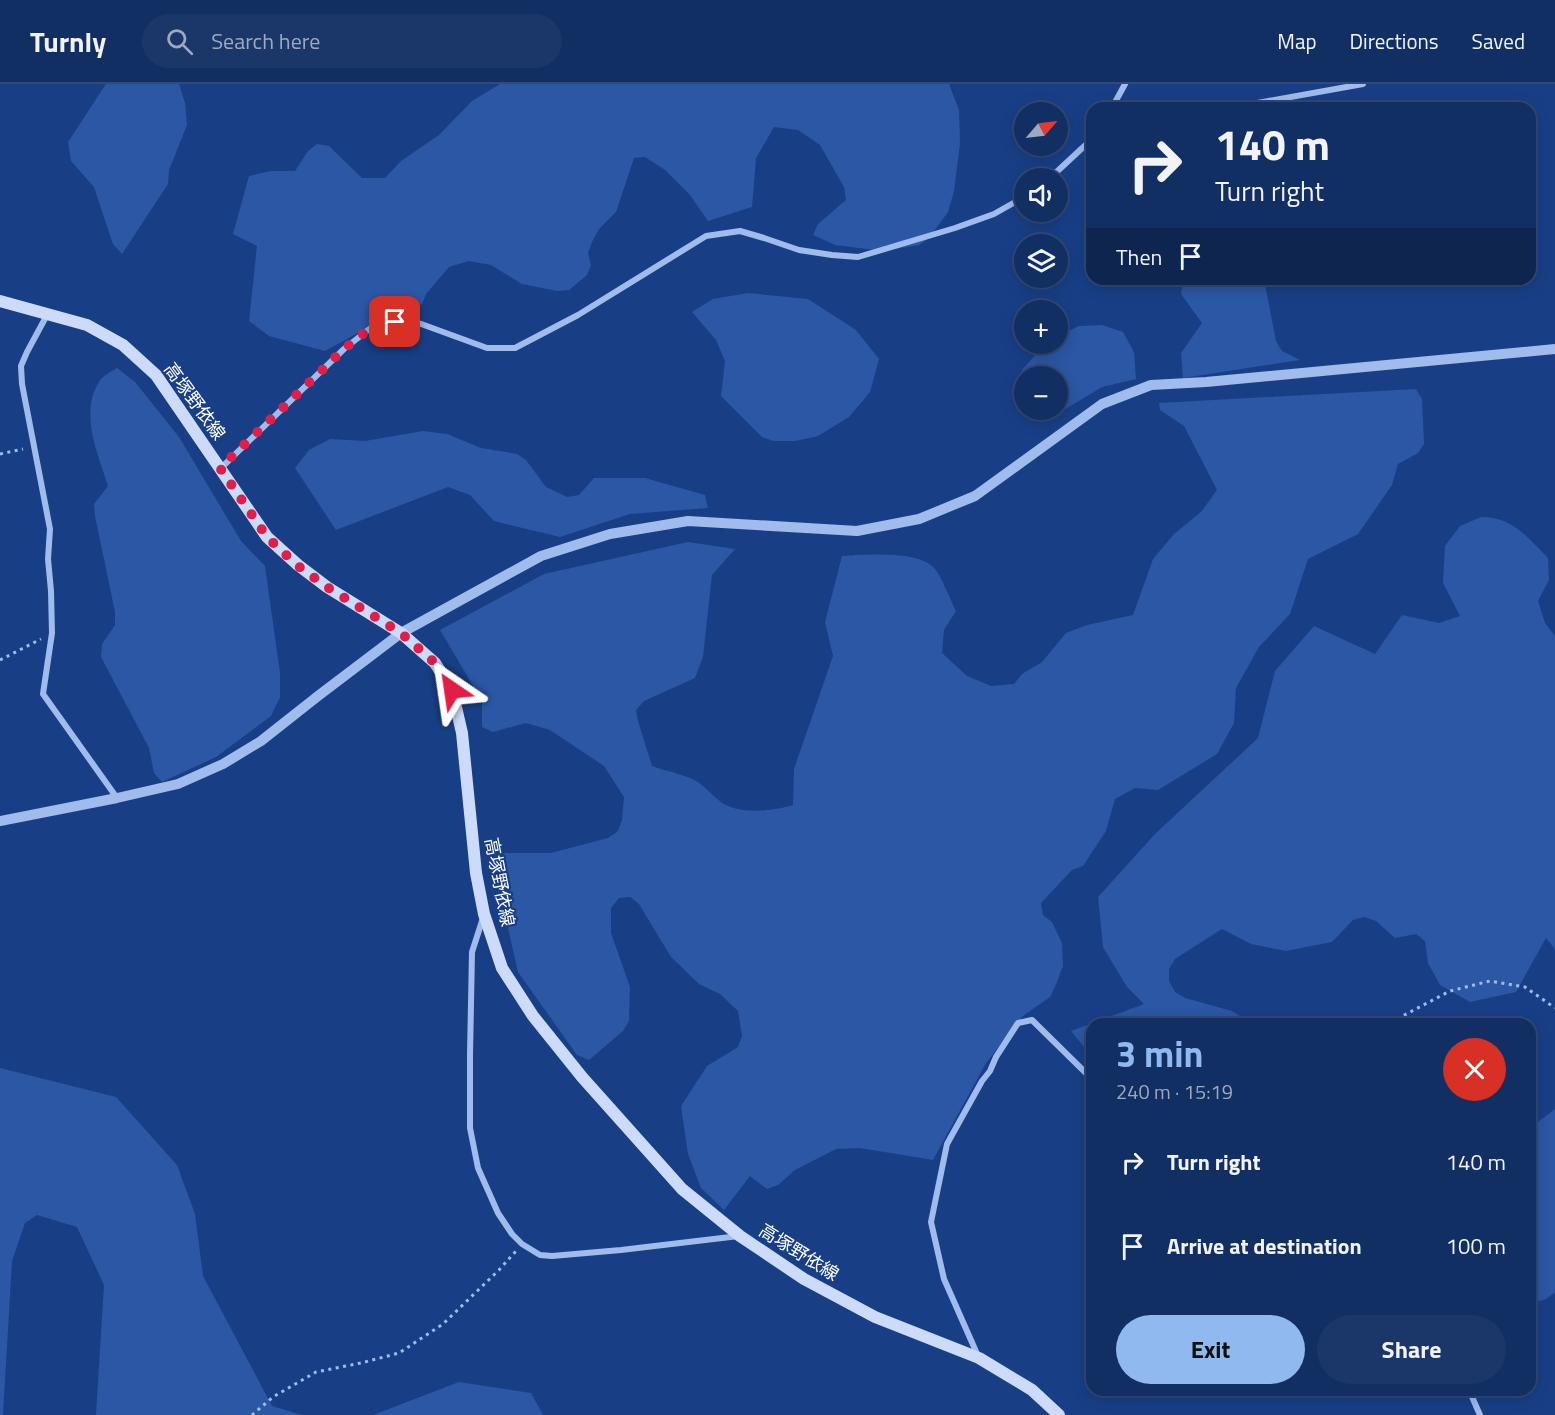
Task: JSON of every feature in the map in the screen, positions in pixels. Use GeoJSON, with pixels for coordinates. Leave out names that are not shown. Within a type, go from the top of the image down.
{"type":"FeatureCollection","features":[{"type":"Feature","properties":{"kind":"main road","name":"高塚野依線"},"geometry":{"type":"LineString","coordinates":[[0,301],[87,325],[123,345],[156,375],[267,537],[298,566],[401,633],[435,663],[452,690],[462,733],[476,873],[484,914],[502,968],[540,1025],[582,1077],[682,1189],[740,1236],[804,1278],[875,1317],[979,1358],[1032,1390],[1059,1415]]}},
{"type":"Feature","properties":{"kind":"street"},"geometry":{"type":"LineString","coordinates":[[1115,102],[1125,84]]}},
{"type":"Feature","properties":{"kind":"street"},"geometry":{"type":"LineString","coordinates":[[1314,84],[1316,92]]}},
{"type":"Feature","properties":{"kind":"street"},"geometry":{"type":"LineString","coordinates":[[1262,102],[1364,84]]}},
{"type":"Feature","properties":{"kind":"street"},"geometry":{"type":"LineString","coordinates":[[1061,168],[1086,145]]}},
{"type":"Feature","properties":{"kind":"street"},"geometry":{"type":"LineString","coordinates":[[220,468],[344,349],[377,323],[413,321],[487,348],[515,348],[579,315],[706,236],[740,231],[799,250],[858,257],[956,228],[994,214],[1014,203]]}},
{"type":"Feature","properties":{"kind":"street"},"geometry":{"type":"LineString","coordinates":[[47,315],[21,366],[22,384],[50,529],[48,559],[52,633],[43,694],[117,798]]}},
{"type":"Feature","properties":{"kind":"street"},"geometry":{"type":"LineString","coordinates":[[0,821],[178,784],[222,764],[261,741],[401,633],[541,556],[610,534],[687,521],[856,531],[919,519],[975,496],[1102,404],[1151,385],[1206,382],[1555,349]]}},
{"type":"Feature","properties":{"kind":"street"},"geometry":{"type":"LineString","coordinates":[[484,914],[472,952],[470,1128],[478,1168],[498,1213],[512,1234],[522,1244],[540,1255],[621,1250],[740,1236]]}},
{"type":"Feature","properties":{"kind":"street"},"geometry":{"type":"LineString","coordinates":[[979,1358],[944,1278],[931,1222],[947,1144],[1018,1023],[1032,1020],[1086,1073]]}},
{"type":"Feature","properties":{"kind":"street"},"geometry":{"type":"LineString","coordinates":[[1472,1396],[1480,1415]]}},
{"type":"Feature","properties":{"kind":"path"},"geometry":{"type":"LineString","coordinates":[[0,454],[34,447]]}},
{"type":"Feature","properties":{"kind":"path"},"geometry":{"type":"LineString","coordinates":[[0,660],[52,633]]}},
{"type":"Feature","properties":{"kind":"path"},"geometry":{"type":"LineString","coordinates":[[1399,1018],[1450,991],[1490,981],[1525,987],[1555,1008]]}},
{"type":"Feature","properties":{"kind":"path"},"geometry":{"type":"LineString","coordinates":[[252,1415],[273,1397],[316,1372],[399,1353],[444,1324],[522,1244]]}},
{"type":"Feature","properties":{"kind":"shaded area"},"geometry":{"type":"Polygon","coordinates":[[[106,84],[179,84],[185,103],[187,125],[169,170],[168,184],[122,254],[113,244],[94,187],[71,161],[68,142],[106,84]]]}},
{"type":"Feature","properties":{"kind":"shaded area"},"geometry":{"type":"Polygon","coordinates":[[[500,84],[949,84],[959,110],[960,144],[954,191],[948,212],[928,239],[919,245],[883,251],[835,245],[813,235],[818,224],[846,200],[844,187],[820,145],[798,130],[774,127],[756,158],[752,207],[708,221],[690,195],[665,170],[645,157],[634,158],[616,212],[599,229],[592,242],[588,253],[591,265],[587,275],[569,290],[557,291],[522,284],[491,265],[469,261],[449,267],[426,294],[422,304],[413,311],[385,318],[325,351],[269,336],[249,321],[257,246],[233,234],[249,176],[271,171],[295,171],[308,151],[317,144],[329,146],[362,178],[385,178],[401,161],[439,135],[472,101],[500,84]]]}},
{"type":"Feature","properties":{"kind":"shaded area"},"geometry":{"type":"Polygon","coordinates":[[[1183,285],[1265,285],[1276,341],[1282,351],[1300,360],[1183,378],[1181,353],[1202,323],[1181,294],[1183,285]]]}},
{"type":"Feature","properties":{"kind":"shaded area"},"geometry":{"type":"Polygon","coordinates":[[[748,293],[808,299],[856,330],[879,359],[870,392],[849,417],[818,436],[795,441],[773,441],[762,437],[721,396],[725,361],[716,340],[692,312],[713,299],[748,293]]]}},
{"type":"Feature","properties":{"kind":"shaded area"},"geometry":{"type":"Polygon","coordinates":[[[1102,325],[1123,332],[1134,352],[1136,379],[1102,387],[1068,407],[1068,366],[1026,366],[1036,354],[1068,354],[1068,331],[1079,326],[1102,325]]]}},
{"type":"Feature","properties":{"kind":"shaded area"},"geometry":{"type":"Polygon","coordinates":[[[117,368],[135,382],[179,437],[241,541],[265,566],[280,673],[280,697],[271,716],[216,757],[162,782],[154,773],[149,748],[101,657],[102,644],[115,625],[115,612],[94,504],[108,486],[95,447],[90,421],[93,394],[100,380],[117,368]]]}},
{"type":"Feature","properties":{"kind":"shaded area"},"geometry":{"type":"Polygon","coordinates":[[[1416,389],[1422,399],[1424,444],[1418,453],[1398,464],[1392,485],[1358,534],[1308,559],[1290,614],[1259,647],[1236,688],[1234,723],[1217,754],[1158,790],[1135,788],[1115,799],[1106,831],[1083,866],[1072,870],[1041,903],[1043,915],[1052,922],[1062,943],[1063,966],[1055,987],[1050,997],[1023,1016],[986,1063],[933,1160],[860,1148],[836,1149],[795,1170],[778,1185],[767,1189],[750,1176],[724,1210],[701,1188],[688,1154],[681,1106],[707,1066],[738,1047],[742,1036],[738,1011],[720,994],[699,984],[671,957],[639,904],[630,897],[619,898],[611,908],[611,933],[630,987],[629,1021],[623,1031],[589,1060],[577,1055],[518,972],[492,858],[502,853],[551,853],[608,838],[618,831],[622,820],[624,797],[604,766],[550,730],[526,723],[493,732],[482,727],[482,701],[440,630],[544,574],[688,542],[735,549],[712,575],[703,657],[695,678],[644,701],[636,710],[638,721],[652,766],[691,779],[721,802],[737,809],[756,811],[785,807],[793,805],[794,769],[833,656],[825,622],[842,556],[891,555],[916,558],[926,562],[940,576],[956,611],[944,630],[942,653],[967,676],[991,686],[1014,684],[1022,674],[1042,662],[1066,633],[1087,625],[1133,615],[1153,559],[1174,534],[1201,512],[1217,490],[1184,426],[1160,410],[1159,403],[1416,389]]]}},
{"type":"Feature","properties":{"kind":"shaded area"},"geometry":{"type":"Polygon","coordinates":[[[423,431],[447,434],[481,448],[517,454],[526,460],[546,487],[567,497],[579,495],[594,478],[645,478],[705,495],[708,508],[630,514],[560,537],[494,521],[470,495],[448,487],[336,530],[295,468],[309,450],[330,439],[365,441],[423,431]]]}},
{"type":"Feature","properties":{"kind":"shaded area"},"geometry":{"type":"Polygon","coordinates":[[[1481,517],[1502,520],[1519,530],[1548,558],[1549,580],[1538,601],[1545,623],[1555,636],[1555,949],[1546,938],[1516,992],[1470,1002],[1440,985],[1428,963],[1425,941],[1416,934],[1395,938],[1376,921],[1364,917],[1353,920],[1332,942],[1286,951],[1251,944],[1222,929],[1175,959],[1169,969],[1169,981],[1175,992],[1185,998],[1232,1011],[1243,1018],[1106,1018],[1144,1004],[1127,987],[1103,947],[1098,897],[1155,834],[1258,738],[1275,671],[1314,626],[1375,654],[1402,615],[1439,623],[1460,616],[1443,583],[1445,546],[1460,526],[1481,517]]]}},
{"type":"Feature","properties":{"kind":"shaded area"},"geometry":{"type":"Polygon","coordinates":[[[1086,1025],[1086,1050],[1071,1031],[1086,1025]]]}},
{"type":"Feature","properties":{"kind":"shaded area"},"geometry":{"type":"Polygon","coordinates":[[[0,1068],[116,1097],[177,1165],[195,1214],[203,1276],[272,1406],[302,1415],[96,1415],[104,1285],[77,1227],[37,1215],[25,1223],[12,1261],[3,1415],[0,1415],[0,1068]]]}},
{"type":"Feature","properties":{"kind":"shaded area"},"geometry":{"type":"Polygon","coordinates":[[[1555,1109],[1555,1292],[1546,1299],[1536,1302],[1536,1123],[1555,1109]]]}},
{"type":"Feature","properties":{"kind":"shaded area"},"geometry":{"type":"Polygon","coordinates":[[[459,1382],[531,1393],[543,1415],[373,1415],[459,1382]]]}},
{"type":"Feature","properties":{"kind":"route"},"geometry":{"type":"LineString","coordinates":[[395,322],[377,323],[344,349],[220,468],[267,537],[298,566],[327,587],[401,633],[435,663],[452,690]]}}]}
